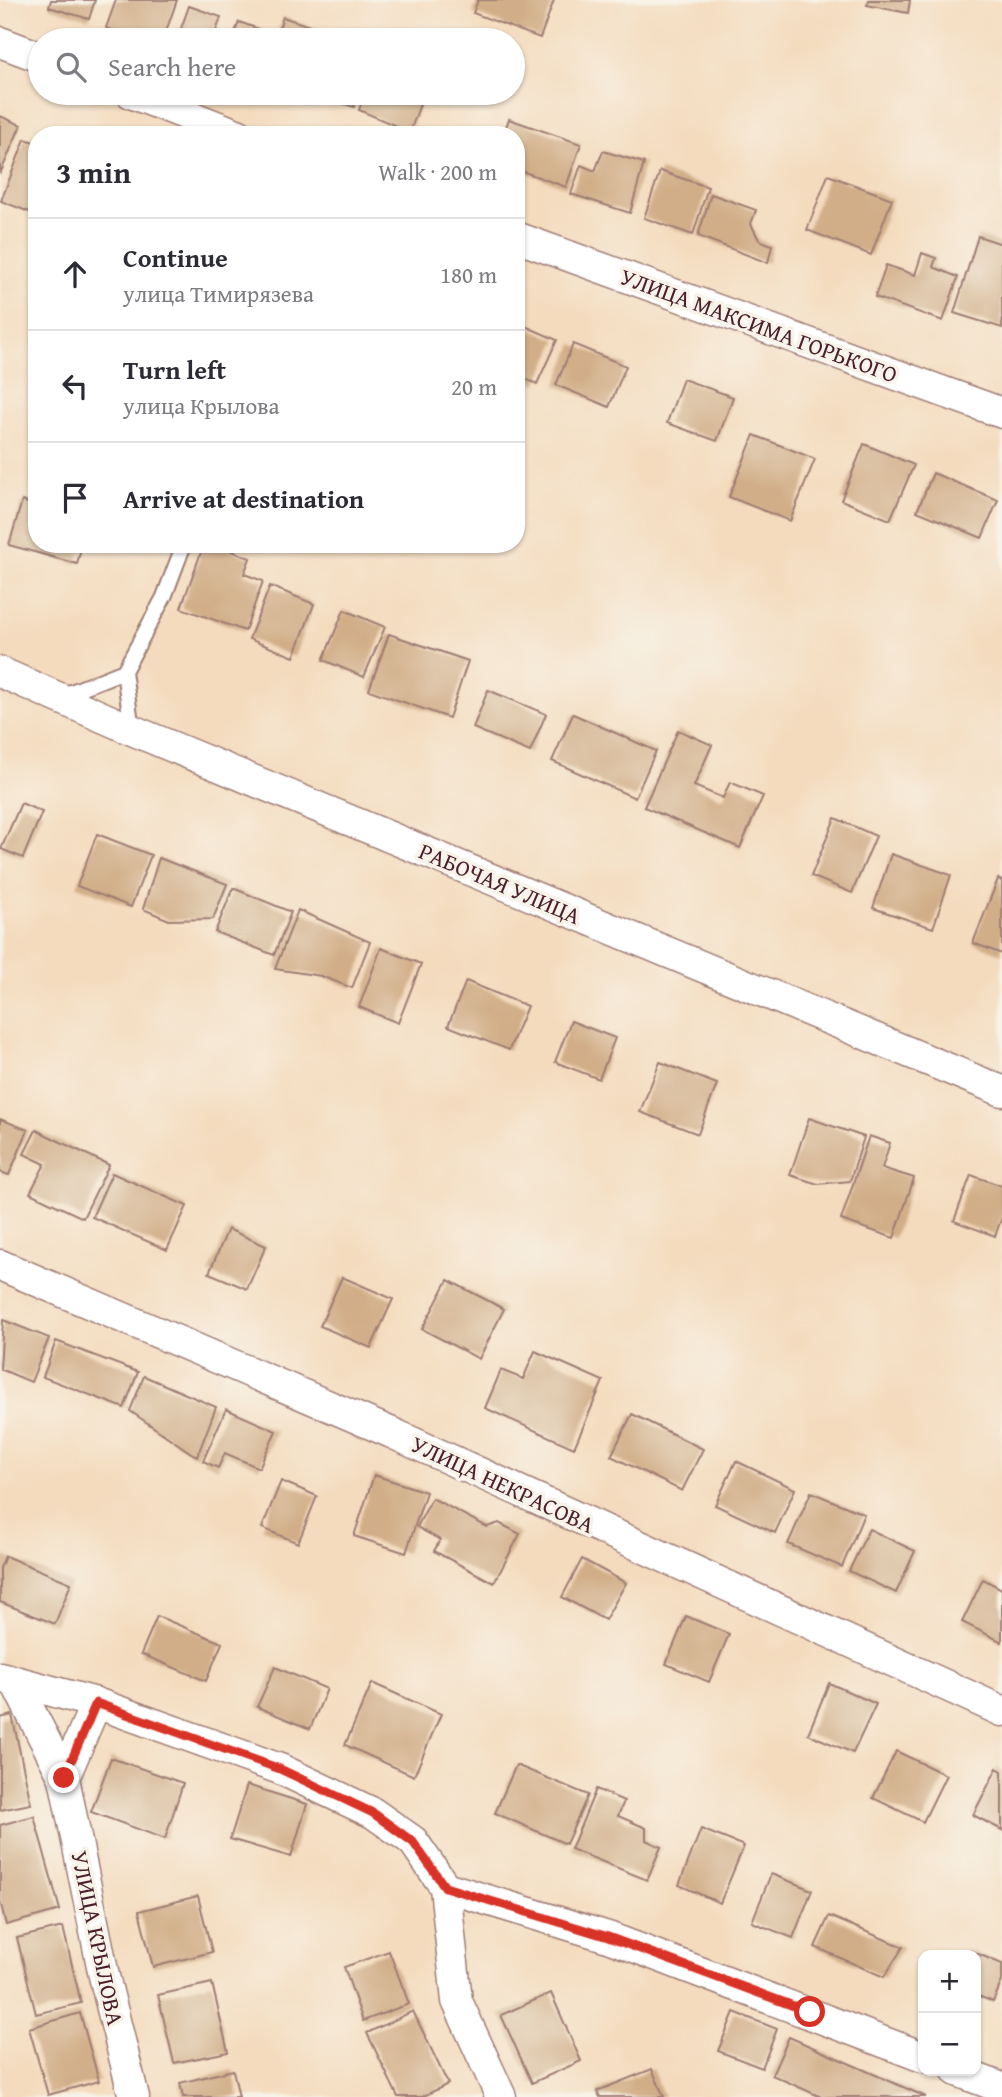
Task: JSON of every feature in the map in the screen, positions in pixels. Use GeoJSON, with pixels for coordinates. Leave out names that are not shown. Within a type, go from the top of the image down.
{"type":"FeatureCollection","features":[{"type":"Feature","properties":{"kind":"street"},"geometry":{"type":"LineString","coordinates":[[0,42],[28,52]]}},
{"type":"Feature","properties":{"kind":"street"},"geometry":{"type":"LineString","coordinates":[[162,105],[216,126]]}},
{"type":"Feature","properties":{"kind":"street","name":"УЛИЦА МАКСИМА ГОРЬКОГО"},"geometry":{"type":"LineString","coordinates":[[525,240],[1002,413]]}},
{"type":"Feature","properties":{"kind":"street","name":"РАБОЧАЯ УЛИЦА"},"geometry":{"type":"LineString","coordinates":[[0,672],[60,696],[132,730],[1002,1091]]}},
{"type":"Feature","properties":{"kind":"street","name":"УЛИЦА НЕКРАСОВА"},"geometry":{"type":"LineString","coordinates":[[0,1265],[392,1433],[1002,1712]]}},
{"type":"Feature","properties":{"kind":"street"},"geometry":{"type":"LineString","coordinates":[[8,1679],[96,1703],[280,1769],[373,1813],[413,1842],[445,1887],[457,2001],[500,2097]]}},
{"type":"Feature","properties":{"kind":"street","name":"УЛИЦА КРЫЛОВА"},"geometry":{"type":"LineString","coordinates":[[8,1679],[64,1778],[104,1976],[134,2097]]}},
{"type":"Feature","properties":{"kind":"street"},"geometry":{"type":"LineString","coordinates":[[64,1778],[96,1703]]}},
{"type":"Feature","properties":{"kind":"street"},"geometry":{"type":"LineString","coordinates":[[445,1887],[608,1937],[918,2055]]}},
{"type":"Feature","properties":{"kind":"street"},"geometry":{"type":"LineString","coordinates":[[970,2076],[1002,2088]]}},
{"type":"Feature","properties":{"kind":"lane"},"geometry":{"type":"LineString","coordinates":[[132,730],[124,671],[164,597],[181,553]]}},
{"type":"Feature","properties":{"kind":"lane"},"geometry":{"type":"LineString","coordinates":[[60,696],[124,671]]}},
{"type":"Feature","properties":{"kind":"building"},"geometry":{"type":"Polygon","coordinates":[[[51,0],[95,0],[89,19],[49,7],[51,0]]]}},
{"type":"Feature","properties":{"kind":"building"},"geometry":{"type":"Polygon","coordinates":[[[116,0],[177,0],[167,28],[106,28],[116,0]]]}},
{"type":"Feature","properties":{"kind":"building"},"geometry":{"type":"Polygon","coordinates":[[[478,0],[554,0],[540,38],[525,32],[525,28],[513,28],[473,13],[478,0]]]}},
{"type":"Feature","properties":{"kind":"building"},"geometry":{"type":"Polygon","coordinates":[[[869,0],[910,0],[908,13],[867,5],[869,0]]]}},
{"type":"Feature","properties":{"kind":"building"},"geometry":{"type":"Polygon","coordinates":[[[189,6],[221,17],[217,28],[181,28],[189,6]]]}},
{"type":"Feature","properties":{"kind":"building"},"geometry":{"type":"Polygon","coordinates":[[[283,17],[315,28],[279,28],[283,17]]]}},
{"type":"Feature","properties":{"kind":"building"},"geometry":{"type":"Polygon","coordinates":[[[239,22],[256,28],[237,28],[239,22]]]}},
{"type":"Feature","properties":{"kind":"building"},"geometry":{"type":"Polygon","coordinates":[[[361,105],[420,105],[412,126],[396,126],[359,110],[361,105]]]}},
{"type":"Feature","properties":{"kind":"building"},"geometry":{"type":"Polygon","coordinates":[[[0,116],[21,125],[0,174],[0,116]]]}},
{"type":"Feature","properties":{"kind":"building"},"geometry":{"type":"Polygon","coordinates":[[[509,119],[581,144],[566,187],[525,172],[525,126],[506,126],[509,119]]]}},
{"type":"Feature","properties":{"kind":"building"},"geometry":{"type":"Polygon","coordinates":[[[25,139],[28,140],[28,212],[1,201],[25,139]]]}},
{"type":"Feature","properties":{"kind":"building"},"geometry":{"type":"Polygon","coordinates":[[[603,151],[644,163],[630,213],[571,194],[581,165],[595,171],[603,151]]]}},
{"type":"Feature","properties":{"kind":"building"},"geometry":{"type":"Polygon","coordinates":[[[660,171],[708,187],[693,235],[644,218],[660,171]]]}},
{"type":"Feature","properties":{"kind":"building"},"geometry":{"type":"Polygon","coordinates":[[[828,175],[892,199],[871,255],[807,230],[828,175]]]}},
{"type":"Feature","properties":{"kind":"building"},"geometry":{"type":"Polygon","coordinates":[[[711,194],[756,210],[751,224],[759,240],[772,245],[768,263],[698,236],[711,194]]]}},
{"type":"Feature","properties":{"kind":"building"},"geometry":{"type":"Polygon","coordinates":[[[978,236],[1002,244],[1002,328],[954,313],[978,236]]]}},
{"type":"Feature","properties":{"kind":"building"},"geometry":{"type":"Polygon","coordinates":[[[922,253],[936,258],[933,267],[958,277],[943,321],[875,297],[886,265],[915,275],[922,253]]]}},
{"type":"Feature","properties":{"kind":"building"},"geometry":{"type":"Polygon","coordinates":[[[525,326],[557,340],[537,384],[525,379],[525,326]]]}},
{"type":"Feature","properties":{"kind":"building"},"geometry":{"type":"Polygon","coordinates":[[[573,344],[626,366],[609,407],[556,385],[573,344]]]}},
{"type":"Feature","properties":{"kind":"building"},"geometry":{"type":"Polygon","coordinates":[[[683,379],[733,397],[717,441],[667,423],[683,379]]]}},
{"type":"Feature","properties":{"kind":"building"},"geometry":{"type":"Polygon","coordinates":[[[754,435],[815,459],[790,521],[729,497],[754,435]]]}},
{"type":"Feature","properties":{"kind":"building"},"geometry":{"type":"Polygon","coordinates":[[[864,444],[914,465],[890,520],[841,500],[864,444]]]}},
{"type":"Feature","properties":{"kind":"building"},"geometry":{"type":"Polygon","coordinates":[[[933,473],[998,500],[982,538],[917,511],[933,473]]]}},
{"type":"Feature","properties":{"kind":"building"},"geometry":{"type":"Polygon","coordinates":[[[22,501],[28,503],[28,550],[9,545],[22,501]]]}},
{"type":"Feature","properties":{"kind":"building"},"geometry":{"type":"Polygon","coordinates":[[[38,553],[80,553],[77,564],[38,553]]]}},
{"type":"Feature","properties":{"kind":"building"},"geometry":{"type":"Polygon","coordinates":[[[201,553],[237,553],[250,558],[244,574],[263,581],[245,631],[181,608],[201,553]]]}},
{"type":"Feature","properties":{"kind":"building"},"geometry":{"type":"Polygon","coordinates":[[[270,586],[314,604],[294,657],[249,639],[270,586]]]}},
{"type":"Feature","properties":{"kind":"building"},"geometry":{"type":"Polygon","coordinates":[[[344,610],[385,627],[364,677],[323,660],[344,610]]]}},
{"type":"Feature","properties":{"kind":"building"},"geometry":{"type":"Polygon","coordinates":[[[389,634],[468,661],[449,718],[369,690],[389,634]]]}},
{"type":"Feature","properties":{"kind":"building"},"geometry":{"type":"Polygon","coordinates":[[[488,690],[546,714],[530,752],[473,728],[488,690]]]}},
{"type":"Feature","properties":{"kind":"building"},"geometry":{"type":"Polygon","coordinates":[[[573,714],[656,751],[635,798],[552,761],[573,714]]]}},
{"type":"Feature","properties":{"kind":"building"},"geometry":{"type":"Polygon","coordinates":[[[678,730],[712,745],[694,786],[723,798],[730,782],[763,796],[740,848],[644,807],[678,730]]]}},
{"type":"Feature","properties":{"kind":"building"},"geometry":{"type":"Polygon","coordinates":[[[21,803],[42,812],[23,858],[1,849],[21,803]]]}},
{"type":"Feature","properties":{"kind":"building"},"geometry":{"type":"Polygon","coordinates":[[[835,818],[876,836],[852,893],[811,876],[835,818]]]}},
{"type":"Feature","properties":{"kind":"building"},"geometry":{"type":"Polygon","coordinates":[[[97,834],[151,855],[131,907],[77,886],[97,834]]]}},
{"type":"Feature","properties":{"kind":"building"},"geometry":{"type":"Polygon","coordinates":[[[891,854],[951,875],[933,928],[873,908],[891,854]]]}},
{"type":"Feature","properties":{"kind":"building"},"geometry":{"type":"Polygon","coordinates":[[[159,858],[227,884],[213,919],[169,920],[143,909],[159,858]]]}},
{"type":"Feature","properties":{"kind":"building"},"geometry":{"type":"Polygon","coordinates":[[[998,879],[1002,881],[1002,954],[973,943],[998,879]]]}},
{"type":"Feature","properties":{"kind":"building"},"geometry":{"type":"Polygon","coordinates":[[[233,888],[291,912],[274,955],[215,932],[233,888]]]}},
{"type":"Feature","properties":{"kind":"building"},"geometry":{"type":"Polygon","coordinates":[[[298,910],[370,942],[352,988],[321,976],[275,969],[298,910]]]}},
{"type":"Feature","properties":{"kind":"building"},"geometry":{"type":"Polygon","coordinates":[[[381,948],[421,964],[398,1023],[359,1007],[381,948]]]}},
{"type":"Feature","properties":{"kind":"building"},"geometry":{"type":"Polygon","coordinates":[[[466,981],[527,1006],[509,1050],[448,1026],[466,981]]]}},
{"type":"Feature","properties":{"kind":"building"},"geometry":{"type":"Polygon","coordinates":[[[571,1021],[615,1038],[599,1079],[555,1062],[571,1021]]]}},
{"type":"Feature","properties":{"kind":"building"},"geometry":{"type":"Polygon","coordinates":[[[660,1062],[717,1084],[698,1134],[640,1112],[660,1062]]]}},
{"type":"Feature","properties":{"kind":"building"},"geometry":{"type":"Polygon","coordinates":[[[809,1118],[864,1137],[850,1181],[818,1184],[790,1175],[809,1118]]]}},
{"type":"Feature","properties":{"kind":"building"},"geometry":{"type":"Polygon","coordinates":[[[0,1119],[28,1130],[9,1175],[0,1172],[0,1119]]]}},
{"type":"Feature","properties":{"kind":"building"},"geometry":{"type":"Polygon","coordinates":[[[36,1130],[109,1165],[83,1218],[30,1193],[45,1164],[24,1154],[36,1130]]]}},
{"type":"Feature","properties":{"kind":"building"},"geometry":{"type":"Polygon","coordinates":[[[869,1136],[890,1143],[882,1168],[914,1178],[894,1238],[841,1220],[869,1136]]]}},
{"type":"Feature","properties":{"kind":"building"},"geometry":{"type":"Polygon","coordinates":[[[112,1173],[187,1206],[167,1250],[92,1217],[112,1173]]]}},
{"type":"Feature","properties":{"kind":"building"},"geometry":{"type":"Polygon","coordinates":[[[971,1175],[1002,1186],[1002,1217],[995,1236],[954,1221],[971,1175]]]}},
{"type":"Feature","properties":{"kind":"building"},"geometry":{"type":"Polygon","coordinates":[[[228,1229],[266,1246],[247,1289],[209,1273],[228,1229]]]}},
{"type":"Feature","properties":{"kind":"building"},"geometry":{"type":"Polygon","coordinates":[[[342,1277],[393,1299],[371,1348],[320,1326],[342,1277]]]}},
{"type":"Feature","properties":{"kind":"building"},"geometry":{"type":"Polygon","coordinates":[[[448,1280],[504,1309],[479,1359],[422,1329],[448,1280]]]}},
{"type":"Feature","properties":{"kind":"building"},"geometry":{"type":"Polygon","coordinates":[[[3,1320],[49,1338],[31,1382],[0,1369],[3,1320]]]}},
{"type":"Feature","properties":{"kind":"building"},"geometry":{"type":"Polygon","coordinates":[[[56,1341],[138,1372],[124,1408],[43,1377],[56,1341]]]}},
{"type":"Feature","properties":{"kind":"building"},"geometry":{"type":"Polygon","coordinates":[[[535,1351],[603,1381],[574,1448],[485,1408],[501,1370],[523,1379],[535,1351]]]}},
{"type":"Feature","properties":{"kind":"building"},"geometry":{"type":"Polygon","coordinates":[[[144,1376],[216,1407],[197,1457],[130,1411],[144,1376]]]}},
{"type":"Feature","properties":{"kind":"building"},"geometry":{"type":"Polygon","coordinates":[[[226,1409],[276,1431],[259,1468],[225,1453],[218,1468],[203,1461],[226,1409]]]}},
{"type":"Feature","properties":{"kind":"building"},"geometry":{"type":"Polygon","coordinates":[[[632,1414],[703,1449],[682,1491],[611,1456],[632,1414]]]}},
{"type":"Feature","properties":{"kind":"building"},"geometry":{"type":"Polygon","coordinates":[[[736,1461],[795,1489],[775,1533],[715,1505],[736,1461]]]}},
{"type":"Feature","properties":{"kind":"building"},"geometry":{"type":"Polygon","coordinates":[[[374,1475],[426,1492],[406,1553],[354,1536],[374,1475]]]}},
{"type":"Feature","properties":{"kind":"building"},"geometry":{"type":"Polygon","coordinates":[[[281,1481],[317,1496],[298,1543],[262,1528],[281,1481]]]}},
{"type":"Feature","properties":{"kind":"building"},"geometry":{"type":"Polygon","coordinates":[[[811,1492],[864,1514],[842,1567],[788,1544],[811,1492]]]}},
{"type":"Feature","properties":{"kind":"building"},"geometry":{"type":"Polygon","coordinates":[[[432,1498],[487,1527],[499,1523],[520,1534],[494,1583],[434,1551],[440,1540],[417,1527],[432,1498]]]}},
{"type":"Feature","properties":{"kind":"building"},"geometry":{"type":"Polygon","coordinates":[[[869,1529],[915,1551],[896,1593],[849,1571],[869,1529]]]}},
{"type":"Feature","properties":{"kind":"building"},"geometry":{"type":"Polygon","coordinates":[[[5,1556],[71,1583],[55,1624],[0,1602],[0,1568],[5,1556]]]}},
{"type":"Feature","properties":{"kind":"building"},"geometry":{"type":"Polygon","coordinates":[[[582,1559],[626,1583],[605,1620],[562,1597],[582,1559]]]}},
{"type":"Feature","properties":{"kind":"building"},"geometry":{"type":"Polygon","coordinates":[[[983,1579],[1002,1589],[1002,1642],[962,1622],[983,1579]]]}},
{"type":"Feature","properties":{"kind":"building"},"geometry":{"type":"Polygon","coordinates":[[[157,1616],[222,1643],[206,1681],[141,1654],[157,1616]]]}},
{"type":"Feature","properties":{"kind":"building"},"geometry":{"type":"Polygon","coordinates":[[[686,1616],[729,1634],[709,1682],[666,1664],[686,1616]]]}},
{"type":"Feature","properties":{"kind":"building"},"geometry":{"type":"Polygon","coordinates":[[[275,1667],[327,1689],[310,1729],[257,1707],[275,1667]]]}},
{"type":"Feature","properties":{"kind":"building"},"geometry":{"type":"Polygon","coordinates":[[[372,1683],[441,1714],[414,1776],[345,1745],[372,1683]]]}},
{"type":"Feature","properties":{"kind":"building"},"geometry":{"type":"Polygon","coordinates":[[[829,1683],[876,1704],[853,1753],[808,1734],[829,1683]]]}},
{"type":"Feature","properties":{"kind":"building"},"geometry":{"type":"Polygon","coordinates":[[[12,1715],[31,1804],[0,1810],[0,1718],[12,1715]]]}},
{"type":"Feature","properties":{"kind":"building"},"geometry":{"type":"Polygon","coordinates":[[[896,1751],[946,1775],[923,1822],[873,1798],[896,1751]]]}},
{"type":"Feature","properties":{"kind":"building"},"geometry":{"type":"Polygon","coordinates":[[[111,1758],[183,1783],[165,1839],[91,1812],[111,1758]]]}},
{"type":"Feature","properties":{"kind":"building"},"geometry":{"type":"Polygon","coordinates":[[[516,1765],[588,1795],[566,1844],[495,1813],[516,1765]]]}},
{"type":"Feature","properties":{"kind":"building"},"geometry":{"type":"Polygon","coordinates":[[[997,1768],[1002,1771],[1002,1830],[973,1815],[997,1768]]]}},
{"type":"Feature","properties":{"kind":"building"},"geometry":{"type":"Polygon","coordinates":[[[247,1785],[307,1804],[291,1857],[230,1839],[247,1785]]]}},
{"type":"Feature","properties":{"kind":"building"},"geometry":{"type":"Polygon","coordinates":[[[596,1789],[624,1801],[618,1816],[646,1828],[646,1840],[661,1847],[647,1880],[571,1849],[596,1789]]]}},
{"type":"Feature","properties":{"kind":"building"},"geometry":{"type":"Polygon","coordinates":[[[34,1816],[60,1910],[6,1925],[0,1901],[0,1825],[34,1816]]]}},
{"type":"Feature","properties":{"kind":"building"},"geometry":{"type":"Polygon","coordinates":[[[701,1829],[744,1846],[720,1903],[679,1885],[701,1829]]]}},
{"type":"Feature","properties":{"kind":"building"},"geometry":{"type":"Polygon","coordinates":[[[771,1874],[812,1890],[793,1938],[752,1922],[771,1874]]]}},
{"type":"Feature","properties":{"kind":"building"},"geometry":{"type":"Polygon","coordinates":[[[198,1896],[212,1952],[153,1967],[139,1911],[198,1896]]]}},
{"type":"Feature","properties":{"kind":"building"},"geometry":{"type":"Polygon","coordinates":[[[829,1916],[903,1947],[884,1977],[815,1947],[829,1916]]]}},
{"type":"Feature","properties":{"kind":"building"},"geometry":{"type":"Polygon","coordinates":[[[63,1927],[81,2003],[36,2014],[17,1938],[63,1927]]]}},
{"type":"Feature","properties":{"kind":"building"},"geometry":{"type":"Polygon","coordinates":[[[389,1951],[409,2004],[363,2021],[344,1967],[389,1951]]]}},
{"type":"Feature","properties":{"kind":"building"},"geometry":{"type":"Polygon","coordinates":[[[981,1955],[1002,1964],[1002,1981],[993,2002],[981,1997],[981,1955]]]}},
{"type":"Feature","properties":{"kind":"building"},"geometry":{"type":"Polygon","coordinates":[[[212,1983],[228,2052],[174,2063],[158,1995],[212,1983]]]}},
{"type":"Feature","properties":{"kind":"building"},"geometry":{"type":"Polygon","coordinates":[[[551,1993],[581,2061],[532,2083],[501,2015],[551,1993]]]}},
{"type":"Feature","properties":{"kind":"building"},"geometry":{"type":"Polygon","coordinates":[[[413,2011],[448,2084],[422,2097],[398,2097],[367,2033],[413,2011]]]}},
{"type":"Feature","properties":{"kind":"building"},"geometry":{"type":"Polygon","coordinates":[[[734,2012],[777,2029],[762,2068],[718,2051],[734,2012]]]}},
{"type":"Feature","properties":{"kind":"building"},"geometry":{"type":"Polygon","coordinates":[[[80,2013],[99,2081],[48,2095],[29,2028],[80,2013]]]}},
{"type":"Feature","properties":{"kind":"building"},"geometry":{"type":"Polygon","coordinates":[[[789,2037],[926,2097],[821,2097],[772,2075],[789,2037]]]}},
{"type":"Feature","properties":{"kind":"building"},"geometry":{"type":"Polygon","coordinates":[[[652,2069],[664,2097],[600,2097],[597,2091],[652,2069]]]}},
{"type":"Feature","properties":{"kind":"building"},"geometry":{"type":"Polygon","coordinates":[[[233,2070],[239,2097],[183,2097],[180,2083],[233,2070]]]}},
{"type":"Feature","properties":{"kind":"route"},"geometry":{"type":"LineString","coordinates":[[64,1778],[96,1703],[280,1769],[373,1813],[413,1842],[445,1887],[608,1937],[810,2012]]}}]}
